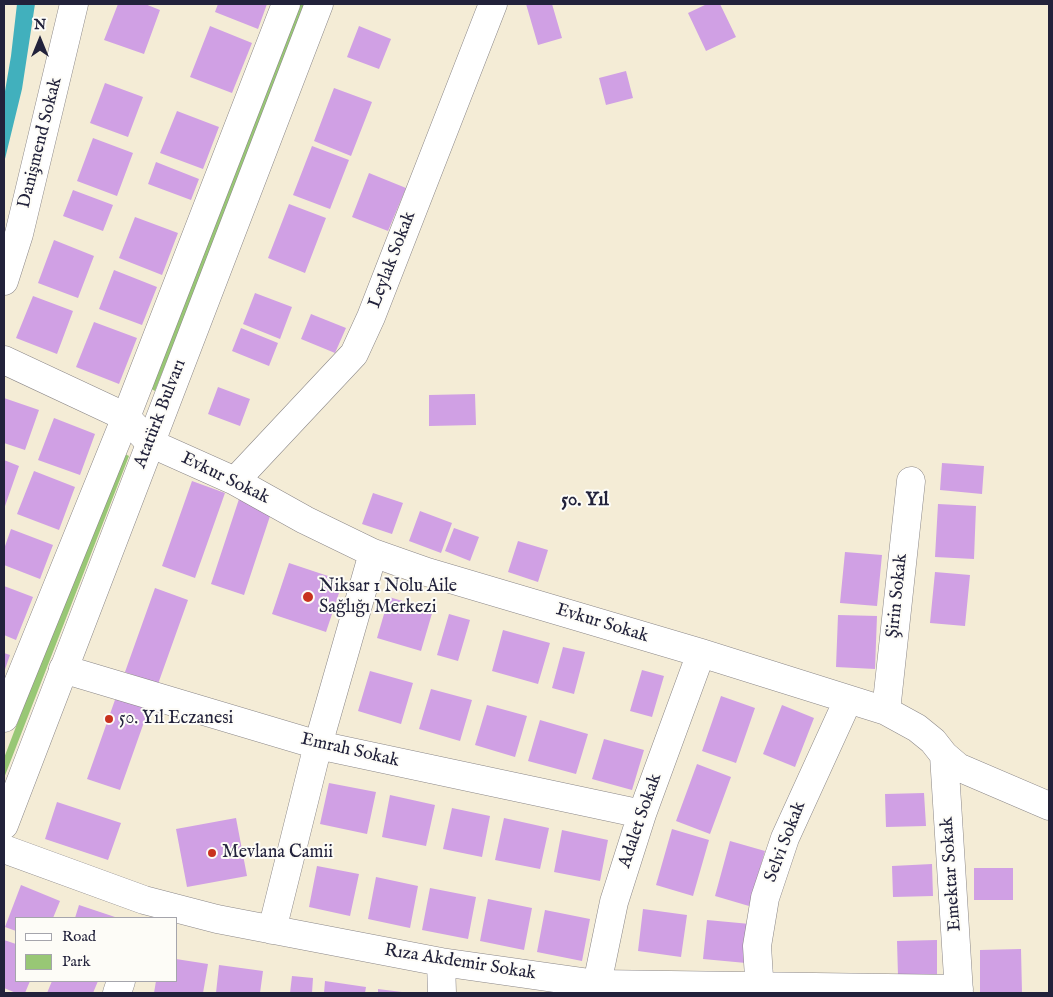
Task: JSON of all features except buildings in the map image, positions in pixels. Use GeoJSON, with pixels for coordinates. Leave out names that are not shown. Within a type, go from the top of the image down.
{"type":"FeatureCollection","features":[{"type":"Feature","properties":{"kind":"street","name":"Danişmend Sokak"},"geometry":{"type":"LineString","coordinates":[[4,281],[19,234],[74,4]]}},
{"type":"Feature","properties":{"kind":"street","name":"Atatürk Bulvarı"},"geometry":{"type":"LineString","coordinates":[[4,718],[126,417],[286,4]]}},
{"type":"Feature","properties":{"kind":"street","name":"Atatürk Bulvarı"},"geometry":{"type":"LineString","coordinates":[[4,824],[320,4]]}},
{"type":"Feature","properties":{"kind":"street","name":"Leylak Sokak"},"geometry":{"type":"LineString","coordinates":[[235,481],[354,354],[371,317],[494,4]]}},
{"type":"Feature","properties":{"kind":"street"},"geometry":{"type":"LineString","coordinates":[[4,360],[126,417],[150,443]]}},
{"type":"Feature","properties":{"kind":"street","name":"Evkur Sokak"},"geometry":{"type":"LineString","coordinates":[[150,443],[235,481],[305,520],[373,553],[427,572],[701,653],[886,711],[917,728],[933,741],[944,755],[958,767],[1049,806]]}},
{"type":"Feature","properties":{"kind":"street","name":"Şirin Sokak"},"geometry":{"type":"LineString","coordinates":[[886,711],[911,481]]}},
{"type":"Feature","properties":{"kind":"street"},"geometry":{"type":"LineString","coordinates":[[272,930],[318,745],[373,553]]}},
{"type":"Feature","properties":{"kind":"street","name":"Adalet Sokak"},"geometry":{"type":"LineString","coordinates":[[598,989],[614,902],[642,814],[701,653]]}},
{"type":"Feature","properties":{"kind":"street","name":"Emrah Sokak"},"geometry":{"type":"LineString","coordinates":[[63,668],[318,745],[642,814]]}},
{"type":"Feature","properties":{"kind":"street","name":"Selvi Sokak"},"geometry":{"type":"LineString","coordinates":[[760,990],[758,946],[764,898],[785,838],[848,700]]}},
{"type":"Feature","properties":{"kind":"street","name":"Emektar Sokak"},"geometry":{"type":"LineString","coordinates":[[944,755],[959,991]]}},
{"type":"Feature","properties":{"kind":"street","name":"Rıza Akdemir Sokak"},"geometry":{"type":"LineString","coordinates":[[4,849],[141,909],[217,919],[441,962],[598,989],[959,991]]}},
{"type":"Feature","properties":{"kind":"street"},"geometry":{"type":"LineString","coordinates":[[441,962],[442,993]]}},
{"type":"Feature","properties":{"kind":"green space"},"geometry":{"type":"Polygon","coordinates":[[[298,4],[309,4],[155,391],[148,387],[298,4]]]}},
{"type":"Feature","properties":{"kind":"green space"},"geometry":{"type":"Polygon","coordinates":[[[121,452],[129,456],[4,778],[4,758],[121,452]]]}},
{"type":"Feature","properties":{"kind":"water"},"geometry":{"type":"Polygon","coordinates":[[[17,4],[35,4],[22,89],[4,163],[4,97],[17,4]]]}},
{"type":"Feature","properties":{"kind":"place","name":"Niksar 1 Nolu Aile Sağlığı Merkezi"},"geometry":{"type":"Point","coordinates":[308,597]}},
{"type":"Feature","properties":{"kind":"place","name":"50. Yıl Eczanesi"},"geometry":{"type":"Point","coordinates":[109,719]}},
{"type":"Feature","properties":{"kind":"place","name":"Mevlana Camii"},"geometry":{"type":"Point","coordinates":[212,853]}},
{"type":"Feature","properties":{"kind":"district","name":"50. Yıl"},"geometry":{"type":"Point","coordinates":[585,501]}}]}
